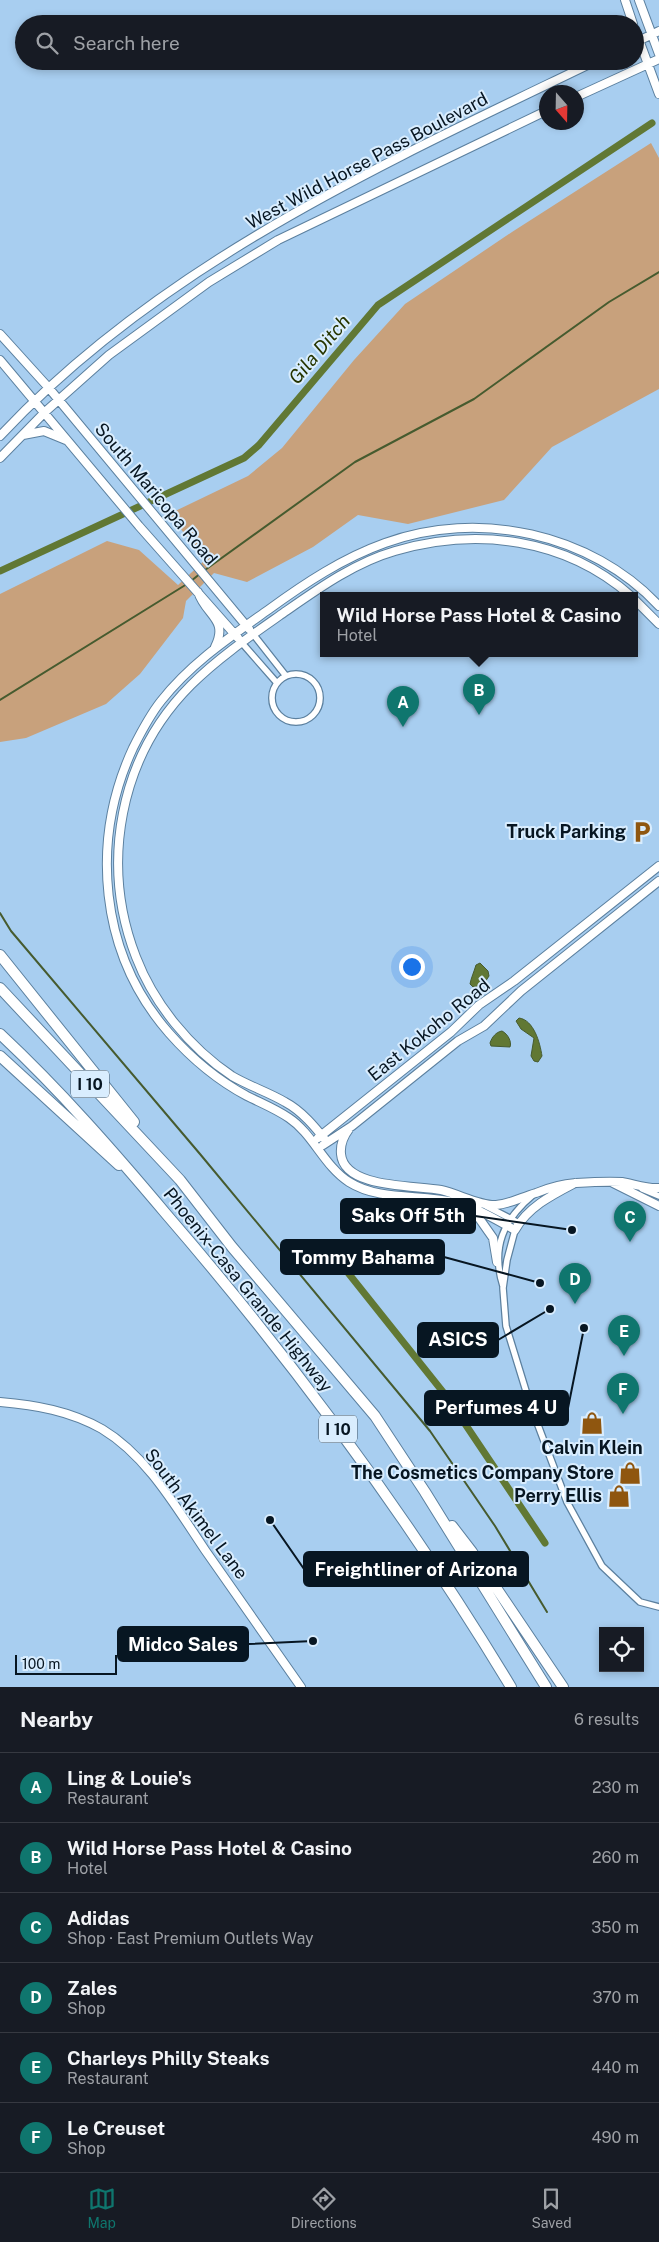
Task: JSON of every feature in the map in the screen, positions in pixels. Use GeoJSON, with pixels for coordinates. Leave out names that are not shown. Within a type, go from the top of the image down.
{"type":"FeatureCollection","features":[{"type":"Feature","properties":{"kind":"highway"},"geometry":{"type":"LineString","coordinates":[[0,955],[180,1180]]}},
{"type":"Feature","properties":{"kind":"highway","name":"Phoenix-Casa Grande Highway"},"geometry":{"type":"LineString","coordinates":[[0,988],[180,1180],[232,1247],[375,1416],[425,1492]]}},
{"type":"Feature","properties":{"kind":"highway","name":"Phoenix-Casa Grande Highway"},"geometry":{"type":"LineString","coordinates":[[0,1034],[112,1149],[249,1313],[345,1438],[440,1575],[511,1687]]}},
{"type":"Feature","properties":{"kind":"highway"},"geometry":{"type":"LineString","coordinates":[[0,1056],[144,1188]]}},
{"type":"Feature","properties":{"kind":"highway"},"geometry":{"type":"LineString","coordinates":[[425,1492],[472,1552],[563,1687]]}},
{"type":"Feature","properties":{"kind":"highway","name":"I 10"},"geometry":{"type":"LineString","coordinates":[[425,1492],[546,1687]]}},
{"type":"Feature","properties":{"kind":"street"},"geometry":{"type":"LineString","coordinates":[[625,0],[630,15]]}},
{"type":"Feature","properties":{"kind":"street"},"geometry":{"type":"LineString","coordinates":[[639,0],[656,33],[659,54]]}},
{"type":"Feature","properties":{"kind":"street"},"geometry":{"type":"LineString","coordinates":[[644,38],[656,33]]}},
{"type":"Feature","properties":{"kind":"street"},"geometry":{"type":"LineString","coordinates":[[644,56],[659,94]]}},
{"type":"Feature","properties":{"kind":"street"},"geometry":{"type":"LineString","coordinates":[[644,66],[659,58]]}},
{"type":"Feature","properties":{"kind":"street","name":"West Wild Horse Pass Boulevard"},"geometry":{"type":"LineString","coordinates":[[0,436],[48,387],[95,348],[193,274],[271,225],[337,189],[578,70]]}},
{"type":"Feature","properties":{"kind":"street"},"geometry":{"type":"LineString","coordinates":[[584,93],[635,70]]}},
{"type":"Feature","properties":{"kind":"street","name":"West Wild Horse Pass Boulevard"},"geometry":{"type":"LineString","coordinates":[[0,458],[45,412],[109,355],[209,282],[278,240],[539,114]]}},
{"type":"Feature","properties":{"kind":"street","name":"South Maricopa Road"},"geometry":{"type":"LineString","coordinates":[[0,334],[59,400],[286,676]]}},
{"type":"Feature","properties":{"kind":"street","name":"South Maricopa Road"},"geometry":{"type":"LineString","coordinates":[[0,360],[139,526],[186,576],[276,683]]}},
{"type":"Feature","properties":{"kind":"street"},"geometry":{"type":"LineString","coordinates":[[22,436],[44,431],[70,442]]}},
{"type":"Feature","properties":{"kind":"street"},"geometry":{"type":"LineString","coordinates":[[517,1227],[459,1203],[364,1189],[346,1180],[291,1119],[223,1082],[193,1058],[167,1031],[154,1013],[125,961],[114,926],[108,891],[106,854],[110,815],[122,771],[139,736],[158,704],[182,676],[214,649],[307,582],[387,542],[440,529],[495,528],[532,534],[565,544],[623,574],[659,606]]}},
{"type":"Feature","properties":{"kind":"street"},"geometry":{"type":"LineString","coordinates":[[327,1142],[300,1112],[285,1102],[231,1075],[202,1052],[163,1007],[154,994],[137,959],[125,924],[118,890],[117,856],[122,817],[134,774],[149,742],[168,711],[197,680],[253,634],[315,590],[353,569],[393,551],[444,539],[495,539],[530,544],[557,552],[587,566],[625,592]]}},
{"type":"Feature","properties":{"kind":"street"},"geometry":{"type":"LineString","coordinates":[[348,560],[353,569]]}},
{"type":"Feature","properties":{"kind":"street"},"geometry":{"type":"LineString","coordinates":[[338,565],[343,575]]}},
{"type":"Feature","properties":{"kind":"street"},"geometry":{"type":"LineString","coordinates":[[196,588],[201,602],[221,629],[220,637],[214,649]]}},
{"type":"Feature","properties":{"kind":"street"},"geometry":{"type":"LineString","coordinates":[[638,603],[659,624]]}},
{"type":"Feature","properties":{"kind":"street"},"geometry":{"type":"LineString","coordinates":[[300,674],[307,676],[319,689],[319,706],[308,718],[292,722],[278,714],[272,698],[276,683],[286,676],[300,674]]}},
{"type":"Feature","properties":{"kind":"street"},"geometry":{"type":"LineString","coordinates":[[117,793],[128,796]]}},
{"type":"Feature","properties":{"kind":"street","name":"East Kokoho Road"},"geometry":{"type":"LineString","coordinates":[[315,1146],[322,1135],[455,1029],[490,996],[514,981],[659,866]]}},
{"type":"Feature","properties":{"kind":"street","name":"East Kokoho Road"},"geometry":{"type":"LineString","coordinates":[[315,1146],[327,1142],[352,1126],[463,1038],[484,1026],[512,998],[659,881]]}},
{"type":"Feature","properties":{"kind":"street"},"geometry":{"type":"LineString","coordinates":[[586,925],[593,934]]}},
{"type":"Feature","properties":{"kind":"street"},"geometry":{"type":"LineString","coordinates":[[154,1013],[163,1007]]}},
{"type":"Feature","properties":{"kind":"street"},"geometry":{"type":"LineString","coordinates":[[455,1029],[463,1038]]}},
{"type":"Feature","properties":{"kind":"street"},"geometry":{"type":"LineString","coordinates":[[352,1126],[342,1141],[342,1158],[349,1170],[370,1180],[451,1192],[481,1203],[497,1205],[507,1204],[536,1192],[575,1183],[624,1182],[659,1196]]}},
{"type":"Feature","properties":{"kind":"street"},"geometry":{"type":"LineString","coordinates":[[503,1288],[507,1260],[517,1227],[533,1208],[575,1183]]}},
{"type":"Feature","properties":{"kind":"street"},"geometry":{"type":"LineString","coordinates":[[613,1183],[659,1206]]}},
{"type":"Feature","properties":{"kind":"street"},"geometry":{"type":"LineString","coordinates":[[632,1186],[642,1185],[659,1188]]}},
{"type":"Feature","properties":{"kind":"street"},"geometry":{"type":"LineString","coordinates":[[497,1262],[507,1222],[536,1192]]}},
{"type":"Feature","properties":{"kind":"street"},"geometry":{"type":"LineString","coordinates":[[459,1203],[474,1210],[493,1238],[503,1288],[506,1326],[530,1404],[567,1502],[602,1566],[640,1602],[659,1608]]}},
{"type":"Feature","properties":{"kind":"street"},"geometry":{"type":"LineString","coordinates":[[481,1203],[507,1222]]}},
{"type":"Feature","properties":{"kind":"street","name":"South Akimel Lane"},"geometry":{"type":"LineString","coordinates":[[0,1402],[31,1405],[79,1417],[103,1430],[137,1457],[180,1514],[301,1687]]}},
{"type":"Feature","properties":{"kind":"shaded area"},"geometry":{"type":"Polygon","coordinates":[[[651,143],[659,158],[659,389],[552,447],[504,500],[408,524],[358,515],[313,547],[247,582],[214,573],[186,601],[183,618],[140,674],[106,704],[26,738],[0,742],[0,594],[107,541],[139,550],[178,585],[205,560],[169,514],[248,476],[282,448],[354,360],[405,304],[512,232],[651,143]]]}},
{"type":"Feature","properties":{"kind":"shaded area"},"geometry":{"type":"Polygon","coordinates":[[[480,963],[488,971],[489,976],[483,985],[473,987],[470,984],[471,979],[476,965],[480,963]]]}},
{"type":"Feature","properties":{"kind":"shaded area"},"geometry":{"type":"Polygon","coordinates":[[[519,1018],[529,1023],[535,1033],[542,1056],[538,1062],[534,1061],[531,1056],[534,1038],[521,1029],[516,1021],[519,1018]]]}},
{"type":"Feature","properties":{"kind":"shaded area"},"geometry":{"type":"Polygon","coordinates":[[[502,1031],[509,1038],[510,1047],[491,1046],[490,1043],[493,1037],[502,1031]]]}},
{"type":"Feature","properties":{"kind":"waterway","name":"Gila Ditch"},"geometry":{"type":"LineString","coordinates":[[0,571],[244,458],[259,445],[378,305],[652,123]]}},
{"type":"Feature","properties":{"kind":"waterway"},"geometry":{"type":"LineString","coordinates":[[205,570],[355,462],[474,399],[609,302],[659,272]]}},
{"type":"Feature","properties":{"kind":"waterway"},"geometry":{"type":"LineString","coordinates":[[191,581],[201,573]]}},
{"type":"Feature","properties":{"kind":"waterway"},"geometry":{"type":"LineString","coordinates":[[0,700],[187,584]]}},
{"type":"Feature","properties":{"kind":"waterway"},"geometry":{"type":"LineString","coordinates":[[0,913],[11,931],[200,1154],[430,1431],[495,1526],[547,1612]]}},
{"type":"Feature","properties":{"kind":"waterway"},"geometry":{"type":"LineString","coordinates":[[341,1264],[447,1397],[545,1543]]}},
{"type":"Feature","properties":{"kind":"place","name":"Wild Horse Pass Hotel & Casino"},"geometry":{"type":"Point","coordinates":[479,715]}},
{"type":"Feature","properties":{"kind":"place","name":"Ling & Louie's"},"geometry":{"type":"Point","coordinates":[403,727]}},
{"type":"Feature","properties":{"kind":"place","name":"Truck Parking"},"geometry":{"type":"Point","coordinates":[642,832]}},
{"type":"Feature","properties":{"kind":"place","name":"Saks Off 5th"},"geometry":{"type":"Point","coordinates":[572,1230]}},
{"type":"Feature","properties":{"kind":"place","name":"Adidas"},"geometry":{"type":"Point","coordinates":[630,1242]}},
{"type":"Feature","properties":{"kind":"place","name":"Tommy Bahama"},"geometry":{"type":"Point","coordinates":[540,1283]}},
{"type":"Feature","properties":{"kind":"place","name":"Zales"},"geometry":{"type":"Point","coordinates":[575,1304]}},
{"type":"Feature","properties":{"kind":"place","name":"ASICS"},"geometry":{"type":"Point","coordinates":[550,1309]}},
{"type":"Feature","properties":{"kind":"place","name":"Perfumes 4 U"},"geometry":{"type":"Point","coordinates":[584,1328]}},
{"type":"Feature","properties":{"kind":"place","name":"Charleys Philly Steaks"},"geometry":{"type":"Point","coordinates":[624,1356]}},
{"type":"Feature","properties":{"kind":"place","name":"Le Creuset"},"geometry":{"type":"Point","coordinates":[623,1414]}},
{"type":"Feature","properties":{"kind":"place","name":"Calvin Klein"},"geometry":{"type":"Point","coordinates":[592,1423]}},
{"type":"Feature","properties":{"kind":"place","name":"The Cosmetics Company Store"},"geometry":{"type":"Point","coordinates":[630,1473]}},
{"type":"Feature","properties":{"kind":"place","name":"Perry Ellis"},"geometry":{"type":"Point","coordinates":[619,1496]}},
{"type":"Feature","properties":{"kind":"place","name":"Freightliner of Arizona"},"geometry":{"type":"Point","coordinates":[270,1520]}},
{"type":"Feature","properties":{"kind":"place","name":"Midco Sales"},"geometry":{"type":"Point","coordinates":[313,1641]}}]}
